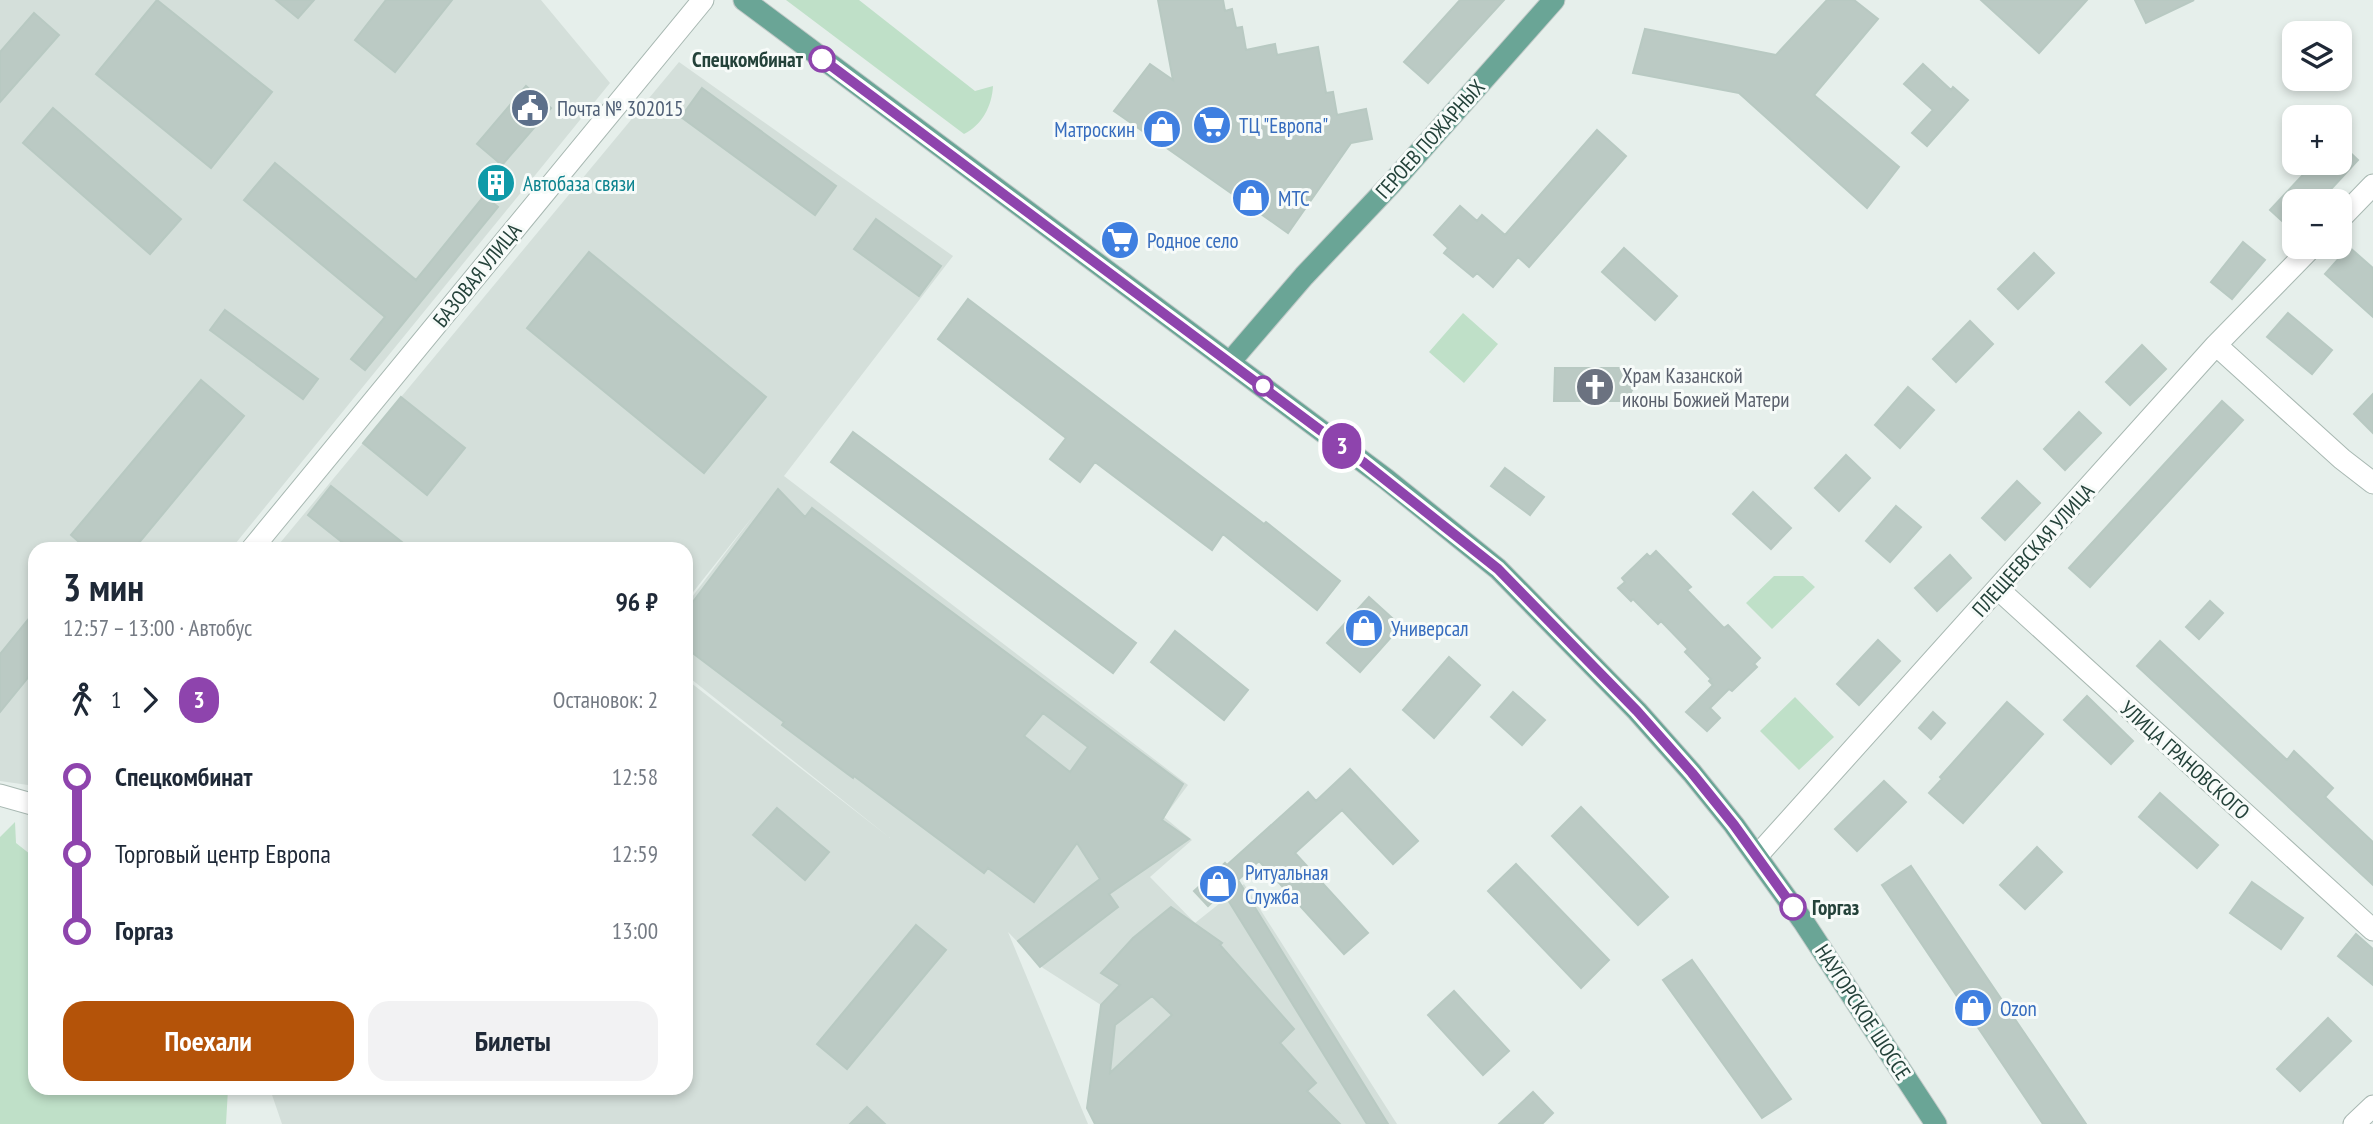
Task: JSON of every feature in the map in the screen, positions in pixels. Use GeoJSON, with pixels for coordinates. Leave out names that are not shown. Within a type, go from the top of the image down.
{"type":"FeatureCollection","features":[{"type":"Feature","properties":{"kind":"main road","name":"НАУГОРСКОЕ ШОССЕ"},"geometry":{"type":"LineString","coordinates":[[744,0],[1386,479],[1498,569],[1540,609],[1659,734],[1701,783],[1803,921],[1936,1124]]}},
{"type":"Feature","properties":{"kind":"main road","name":"ГЕРОЕВ ПОЖАРНЫХ"},"geometry":{"type":"LineString","coordinates":[[1230,362],[1304,276],[1392,183],[1554,0]]}},
{"type":"Feature","properties":{"kind":"street","name":"БАЗОВАЯ УЛИЦА"},"geometry":{"type":"LineString","coordinates":[[258,542],[703,0]]}},
{"type":"Feature","properties":{"kind":"street"},"geometry":{"type":"LineString","coordinates":[[2352,207],[2373,185]]}},
{"type":"Feature","properties":{"kind":"street","name":"ПЛЕЩЕЕВСКАЯ УЛИЦА"},"geometry":{"type":"LineString","coordinates":[[1757,856],[2216,345],[2300,259]]}},
{"type":"Feature","properties":{"kind":"street"},"geometry":{"type":"LineString","coordinates":[[2216,345],[2342,459],[2373,483]]}},
{"type":"Feature","properties":{"kind":"street","name":"УЛИЦА ГРАНОВСКОГО"},"geometry":{"type":"LineString","coordinates":[[1998,589],[2373,930]]}},
{"type":"Feature","properties":{"kind":"street"},"geometry":{"type":"LineString","coordinates":[[0,795],[28,803]]}},
{"type":"Feature","properties":{"kind":"street"},"geometry":{"type":"LineString","coordinates":[[2354,1124],[2373,1106]]}},
{"type":"Feature","properties":{"kind":"shaded area"},"geometry":{"type":"Polygon","coordinates":[[[0,0],[541,0],[610,83],[237,542],[28,542],[28,785],[0,781],[0,0]]]}},
{"type":"Feature","properties":{"kind":"shaded area"},"geometry":{"type":"Polygon","coordinates":[[[679,62],[953,256],[784,476],[1188,785],[1164,817],[1192,840],[1150,877],[1195,923],[1244,884],[1397,1124],[1095,1124],[1087,1108],[1101,1005],[1043,968],[1008,932],[1088,1124],[282,1124],[272,1095],[693,1095],[693,684],[890,838],[693,681],[693,596],[754,515],[693,592],[693,542],[281,542],[679,62]]]}},
{"type":"Feature","properties":{"kind":"green space"},"geometry":{"type":"Polygon","coordinates":[[[786,0],[859,0],[975,91],[993,86],[991,101],[985,114],[976,126],[964,134],[786,0]]]}},
{"type":"Feature","properties":{"kind":"green space"},"geometry":{"type":"Polygon","coordinates":[[[1463,313],[1498,344],[1464,383],[1429,352],[1463,313]]]}},
{"type":"Feature","properties":{"kind":"green space"},"geometry":{"type":"Polygon","coordinates":[[[1774,576],[1803,576],[1815,587],[1772,629],[1746,603],[1774,576]]]}},
{"type":"Feature","properties":{"kind":"green space"},"geometry":{"type":"Polygon","coordinates":[[[1795,697],[1834,737],[1799,770],[1760,731],[1795,697]]]}},
{"type":"Feature","properties":{"kind":"green space"},"geometry":{"type":"Polygon","coordinates":[[[15,822],[16,843],[28,852],[28,1095],[228,1095],[226,1124],[0,1124],[0,837],[15,822]]]}},
{"type":"Feature","properties":{"kind":"building"},"geometry":{"type":"Polygon","coordinates":[[[157,0],[272,92],[211,168],[96,74],[157,0]]]}},
{"type":"Feature","properties":{"kind":"building"},"geometry":{"type":"Polygon","coordinates":[[[276,0],[314,0],[298,18],[276,0]]]}},
{"type":"Feature","properties":{"kind":"building"},"geometry":{"type":"Polygon","coordinates":[[[386,0],[452,0],[395,72],[355,40],[386,0]]]}},
{"type":"Feature","properties":{"kind":"building","name":"ТЦ \"Европа\""},"geometry":{"type":"Polygon","coordinates":[[[1158,0],[1223,0],[1225,11],[1232,9],[1236,28],[1242,27],[1246,50],[1275,44],[1277,55],[1318,47],[1326,93],[1333,92],[1337,115],[1366,109],[1372,139],[1351,143],[1288,233],[1114,111],[1150,64],[1173,80],[1158,0]]]}},
{"type":"Feature","properties":{"kind":"building"},"geometry":{"type":"Polygon","coordinates":[[[1460,0],[1504,0],[1428,83],[1404,62],[1460,0]]]}},
{"type":"Feature","properties":{"kind":"building"},"geometry":{"type":"Polygon","coordinates":[[[1827,0],[1854,0],[1878,19],[1814,95],[1899,167],[1867,208],[1739,93],[1633,73],[1645,29],[1776,55],[1827,0]]]}},
{"type":"Feature","properties":{"kind":"building"},"geometry":{"type":"Polygon","coordinates":[[[1981,0],[2087,0],[2039,53],[1981,0]]]}},
{"type":"Feature","properties":{"kind":"building"},"geometry":{"type":"Polygon","coordinates":[[[2135,0],[2194,0],[2146,23],[2135,0]]]}},
{"type":"Feature","properties":{"kind":"building"},"geometry":{"type":"Polygon","coordinates":[[[34,13],[59,35],[0,102],[0,52],[34,13]]]}},
{"type":"Feature","properties":{"kind":"building"},"geometry":{"type":"Polygon","coordinates":[[[1923,64],[1951,90],[1953,87],[1968,100],[1927,146],[1912,133],[1933,110],[1904,84],[1923,64]]]}},
{"type":"Feature","properties":{"kind":"building"},"geometry":{"type":"Polygon","coordinates":[[[526,86],[551,108],[502,165],[477,144],[526,86]]]}},
{"type":"Feature","properties":{"kind":"building"},"geometry":{"type":"Polygon","coordinates":[[[702,88],[836,186],[815,215],[681,117],[702,88]]]}},
{"type":"Feature","properties":{"kind":"building"},"geometry":{"type":"Polygon","coordinates":[[[53,108],[181,219],[150,254],[23,143],[53,108]]]}},
{"type":"Feature","properties":{"kind":"building"},"geometry":{"type":"Polygon","coordinates":[[[1597,130],[1626,156],[1529,267],[1518,257],[1493,287],[1477,273],[1473,277],[1444,253],[1448,248],[1434,235],[1460,206],[1477,221],[1482,215],[1505,235],[1597,130]]]}},
{"type":"Feature","properties":{"kind":"building"},"geometry":{"type":"Polygon","coordinates":[[[2352,154],[2358,160],[2352,166],[2352,154]]]}},
{"type":"Feature","properties":{"kind":"building"},"geometry":{"type":"Polygon","coordinates":[[[275,163],[416,280],[484,196],[498,207],[365,370],[351,359],[385,317],[244,200],[275,163]]]}},
{"type":"Feature","properties":{"kind":"building","name":"Автобаза связи"},"geometry":{"type":"Polygon","coordinates":[[[498,164],[513,175],[494,201],[479,190],[498,164]]]}},
{"type":"Feature","properties":{"kind":"building"},"geometry":{"type":"Polygon","coordinates":[[[2303,175],[2344,175],[2331,189],[2290,189],[2303,175]]]}},
{"type":"Feature","properties":{"kind":"building"},"geometry":{"type":"Polygon","coordinates":[[[2282,197],[2282,221],[2270,210],[2282,197]]]}},
{"type":"Feature","properties":{"kind":"building"},"geometry":{"type":"Polygon","coordinates":[[[876,219],[941,266],[919,296],[854,249],[876,219]]]}},
{"type":"Feature","properties":{"kind":"building"},"geometry":{"type":"Polygon","coordinates":[[[2243,242],[2265,260],[2232,299],[2211,282],[2243,242]]]}},
{"type":"Feature","properties":{"kind":"building"},"geometry":{"type":"Polygon","coordinates":[[[1624,248],[1677,296],[1655,320],[1602,272],[1624,248]]]}},
{"type":"Feature","properties":{"kind":"building"},"geometry":{"type":"Polygon","coordinates":[[[2352,250],[2373,268],[2373,317],[2325,274],[2338,259],[2352,259],[2352,250]]]}},
{"type":"Feature","properties":{"kind":"building"},"geometry":{"type":"Polygon","coordinates":[[[589,252],[766,397],[704,473],[527,328],[589,252]]]}},
{"type":"Feature","properties":{"kind":"building"},"geometry":{"type":"Polygon","coordinates":[[[2034,253],[2054,273],[2018,309],[1998,289],[2034,253]]]}},
{"type":"Feature","properties":{"kind":"building"},"geometry":{"type":"Polygon","coordinates":[[[968,299],[1264,524],[1266,522],[1340,581],[1317,610],[1223,534],[1212,550],[1095,462],[1080,482],[1050,459],[1066,438],[938,339],[968,299]]]}},
{"type":"Feature","properties":{"kind":"building"},"geometry":{"type":"Polygon","coordinates":[[[225,310],[318,379],[303,399],[210,330],[225,310]]]}},
{"type":"Feature","properties":{"kind":"building"},"geometry":{"type":"Polygon","coordinates":[[[2288,313],[2332,350],[2312,374],[2267,337],[2288,313]]]}},
{"type":"Feature","properties":{"kind":"building"},"geometry":{"type":"Polygon","coordinates":[[[1970,321],[1993,344],[1956,382],[1933,359],[1970,321]]]}},
{"type":"Feature","properties":{"kind":"building"},"geometry":{"type":"Polygon","coordinates":[[[2142,345],[2166,369],[2130,405],[2106,382],[2142,345]]]}},
{"type":"Feature","properties":{"kind":"building","name":"Храм Казанской иконы Божией Матери"},"geometry":{"type":"Polygon","coordinates":[[[1555,368],[1630,368],[1635,384],[1630,401],[1554,401],[1555,368]]]}},
{"type":"Feature","properties":{"kind":"building"},"geometry":{"type":"Polygon","coordinates":[[[201,380],[244,416],[140,542],[79,542],[71,535],[201,380]]]}},
{"type":"Feature","properties":{"kind":"building"},"geometry":{"type":"Polygon","coordinates":[[[1908,387],[1934,410],[1900,448],[1875,425],[1908,387]]]}},
{"type":"Feature","properties":{"kind":"building"},"geometry":{"type":"Polygon","coordinates":[[[2373,394],[2373,433],[2354,414],[2373,394]]]}},
{"type":"Feature","properties":{"kind":"building"},"geometry":{"type":"Polygon","coordinates":[[[401,397],[465,448],[427,495],[363,443],[401,397]]]}},
{"type":"Feature","properties":{"kind":"building"},"geometry":{"type":"Polygon","coordinates":[[[2222,401],[2243,420],[2090,587],[2069,568],[2222,401]]]}},
{"type":"Feature","properties":{"kind":"building"},"geometry":{"type":"Polygon","coordinates":[[[2079,412],[2101,433],[2065,470],[2044,449],[2079,412]]]}},
{"type":"Feature","properties":{"kind":"building"},"geometry":{"type":"Polygon","coordinates":[[[853,432],[1136,643],[1113,673],[831,462],[853,432]]]}},
{"type":"Feature","properties":{"kind":"building"},"geometry":{"type":"Polygon","coordinates":[[[1846,455],[1870,478],[1839,511],[1815,488],[1846,455]]]}},
{"type":"Feature","properties":{"kind":"building"},"geometry":{"type":"Polygon","coordinates":[[[1505,468],[1544,497],[1530,515],[1491,486],[1505,468]]]}},
{"type":"Feature","properties":{"kind":"building"},"geometry":{"type":"Polygon","coordinates":[[[2017,481],[2040,503],[2005,540],[1982,518],[2017,481]]]}},
{"type":"Feature","properties":{"kind":"building"},"geometry":{"type":"Polygon","coordinates":[[[331,486],[402,542],[342,542],[308,515],[331,486]]]}},
{"type":"Feature","properties":{"kind":"building"},"geometry":{"type":"Polygon","coordinates":[[[778,489],[805,517],[812,508],[1183,784],[1162,820],[1189,839],[1109,894],[1118,907],[1040,967],[1018,941],[1100,879],[1077,843],[1034,902],[988,868],[984,873],[782,725],[784,722],[693,653],[693,602],[778,489]],[[1043,713],[1024,736],[1070,772],[1088,747],[1043,713]]]}},
{"type":"Feature","properties":{"kind":"building"},"geometry":{"type":"Polygon","coordinates":[[[1753,492],[1791,528],[1771,549],[1733,514],[1753,492]]]}},
{"type":"Feature","properties":{"kind":"building"},"geometry":{"type":"Polygon","coordinates":[[[1896,506],[1921,527],[1890,562],[1866,541],[1896,506]]]}},
{"type":"Feature","properties":{"kind":"building"},"geometry":{"type":"Polygon","coordinates":[[[1656,551],[1691,587],[1687,590],[1724,628],[1728,625],[1760,658],[1754,664],[1757,667],[1710,708],[1720,718],[1707,731],[1686,712],[1713,685],[1709,681],[1711,679],[1685,652],[1688,649],[1661,621],[1658,624],[1618,588],[1625,582],[1622,578],[1647,554],[1650,557],[1656,551]]]}},
{"type":"Feature","properties":{"kind":"building"},"geometry":{"type":"Polygon","coordinates":[[[1950,555],[1971,578],[1937,611],[1915,588],[1950,555]]]}},
{"type":"Feature","properties":{"kind":"building"},"geometry":{"type":"Polygon","coordinates":[[[1369,597],[1401,626],[1360,672],[1327,643],[1369,597]]]}},
{"type":"Feature","properties":{"kind":"building"},"geometry":{"type":"Polygon","coordinates":[[[2210,601],[2223,613],[2199,639],[2186,627],[2210,601]]]}},
{"type":"Feature","properties":{"kind":"building"},"geometry":{"type":"Polygon","coordinates":[[[28,620],[28,678],[0,712],[0,654],[28,620]]]}},
{"type":"Feature","properties":{"kind":"building"},"geometry":{"type":"Polygon","coordinates":[[[1175,631],[1248,690],[1224,720],[1151,662],[1175,631]]]}},
{"type":"Feature","properties":{"kind":"building"},"geometry":{"type":"Polygon","coordinates":[[[1878,640],[1900,661],[1859,705],[1837,684],[1878,640]]]}},
{"type":"Feature","properties":{"kind":"building"},"geometry":{"type":"Polygon","coordinates":[[[2160,641],[2287,760],[2294,751],[2333,788],[2325,797],[2373,842],[2373,885],[2137,666],[2160,641]]]}},
{"type":"Feature","properties":{"kind":"building"},"geometry":{"type":"Polygon","coordinates":[[[1449,657],[1480,685],[1434,738],[1403,710],[1449,657]]]}},
{"type":"Feature","properties":{"kind":"building"},"geometry":{"type":"Polygon","coordinates":[[[1513,692],[1545,720],[1522,745],[1491,717],[1513,692]]]}},
{"type":"Feature","properties":{"kind":"building"},"geometry":{"type":"Polygon","coordinates":[[[2087,696],[2133,741],[2111,764],[2064,720],[2087,696]]]}},
{"type":"Feature","properties":{"kind":"building"},"geometry":{"type":"Polygon","coordinates":[[[2007,702],[2043,734],[1963,823],[1929,793],[2007,702]]]}},
{"type":"Feature","properties":{"kind":"building"},"geometry":{"type":"Polygon","coordinates":[[[1933,712],[1945,723],[1931,739],[1919,728],[1933,712]]]}},
{"type":"Feature","properties":{"kind":"building"},"geometry":{"type":"Polygon","coordinates":[[[1350,769],[1418,841],[1393,864],[1342,810],[1295,853],[1368,933],[1344,954],[1259,861],[1238,880],[1388,1124],[1367,1124],[1223,892],[1208,906],[1194,891],[1308,792],[1316,801],[1350,769]]]}},
{"type":"Feature","properties":{"kind":"building"},"geometry":{"type":"Polygon","coordinates":[[[1884,781],[1906,802],[1857,851],[1835,829],[1884,781]]]}},
{"type":"Feature","properties":{"kind":"building"},"geometry":{"type":"Polygon","coordinates":[[[2160,793],[2218,845],[2197,868],[2139,817],[2160,793]]]}},
{"type":"Feature","properties":{"kind":"building"},"geometry":{"type":"Polygon","coordinates":[[[1581,807],[1668,897],[1638,925],[1552,836],[1581,807]]]}},
{"type":"Feature","properties":{"kind":"building"},"geometry":{"type":"Polygon","coordinates":[[[777,808],[829,852],[805,880],[753,835],[777,808]]]}},
{"type":"Feature","properties":{"kind":"building"},"geometry":{"type":"Polygon","coordinates":[[[2037,847],[2062,872],[2025,909],[2000,885],[2037,847]]]}},
{"type":"Feature","properties":{"kind":"building"},"geometry":{"type":"Polygon","coordinates":[[[1516,864],[1609,960],[1581,988],[1488,891],[1516,864]]]}},
{"type":"Feature","properties":{"kind":"building"},"geometry":{"type":"Polygon","coordinates":[[[1911,866],[2086,1124],[2043,1124],[1882,885],[1911,866]]]}},
{"type":"Feature","properties":{"kind":"building"},"geometry":{"type":"Polygon","coordinates":[[[2252,882],[2303,918],[2281,949],[2230,913],[2252,882]]]}},
{"type":"Feature","properties":{"kind":"building"},"geometry":{"type":"Polygon","coordinates":[[[1171,907],[1222,943],[1220,945],[1294,1029],[1280,1043],[1316,1083],[1307,1091],[1340,1124],[1095,1124],[1087,1108],[1101,1005],[1120,985],[1101,973],[1133,938],[1171,907]],[[1152,996],[1115,1025],[1110,1073],[1172,1015],[1152,996]]]}},
{"type":"Feature","properties":{"kind":"building"},"geometry":{"type":"Polygon","coordinates":[[[916,925],[946,950],[847,1069],[817,1044],[916,925]]]}},
{"type":"Feature","properties":{"kind":"building"},"geometry":{"type":"Polygon","coordinates":[[[2356,934],[2373,949],[2373,985],[2338,956],[2356,934]]]}},
{"type":"Feature","properties":{"kind":"building"},"geometry":{"type":"Polygon","coordinates":[[[1692,960],[1791,1099],[1762,1118],[1663,980],[1692,960]]]}},
{"type":"Feature","properties":{"kind":"building"},"geometry":{"type":"Polygon","coordinates":[[[1454,991],[1509,1051],[1483,1075],[1428,1015],[1454,991]]]}},
{"type":"Feature","properties":{"kind":"building"},"geometry":{"type":"Polygon","coordinates":[[[2328,1018],[2351,1041],[2300,1091],[2277,1069],[2328,1018]]]}},
{"type":"Feature","properties":{"kind":"building"},"geometry":{"type":"Polygon","coordinates":[[[1533,1092],[1553,1113],[1542,1124],[1499,1124],[1533,1092]]]}},
{"type":"Feature","properties":{"kind":"building"},"geometry":{"type":"Polygon","coordinates":[[[867,1107],[885,1124],[850,1124],[867,1107]]]}},
{"type":"Feature","properties":{"kind":"bus line","name":"3"},"geometry":{"type":"LineString","coordinates":[[822,59],[1402,491],[1498,569],[1540,609],[1692,773],[1734,825],[1793,907]]}},
{"type":"Feature","properties":{"kind":"place","name":"Спецкомбинат"},"geometry":{"type":"Point","coordinates":[822,59]}},
{"type":"Feature","properties":{"kind":"place","name":"Почта № 302015"},"geometry":{"type":"Point","coordinates":[530,108]}},
{"type":"Feature","properties":{"kind":"place","name":"ТЦ \"Европа\""},"geometry":{"type":"Point","coordinates":[1212,125]}},
{"type":"Feature","properties":{"kind":"place","name":"Матроскин"},"geometry":{"type":"Point","coordinates":[1162,129]}},
{"type":"Feature","properties":{"kind":"place","name":"Автобаза связи"},"geometry":{"type":"Point","coordinates":[496,183]}},
{"type":"Feature","properties":{"kind":"place","name":"МТС"},"geometry":{"type":"Point","coordinates":[1251,198]}},
{"type":"Feature","properties":{"kind":"place","name":"Родное село"},"geometry":{"type":"Point","coordinates":[1120,240]}},
{"type":"Feature","properties":{"kind":"place","name":"Храм Казанской иконы Божией Матери"},"geometry":{"type":"Point","coordinates":[1595,387]}},
{"type":"Feature","properties":{"kind":"place","name":"Универсал"},"geometry":{"type":"Point","coordinates":[1364,628]}},
{"type":"Feature","properties":{"kind":"place","name":"Ритуальная Служба"},"geometry":{"type":"Point","coordinates":[1218,884]}},
{"type":"Feature","properties":{"kind":"place","name":"Горгаз"},"geometry":{"type":"Point","coordinates":[1793,907]}},
{"type":"Feature","properties":{"kind":"place","name":"Ozon"},"geometry":{"type":"Point","coordinates":[1973,1008]}}]}
